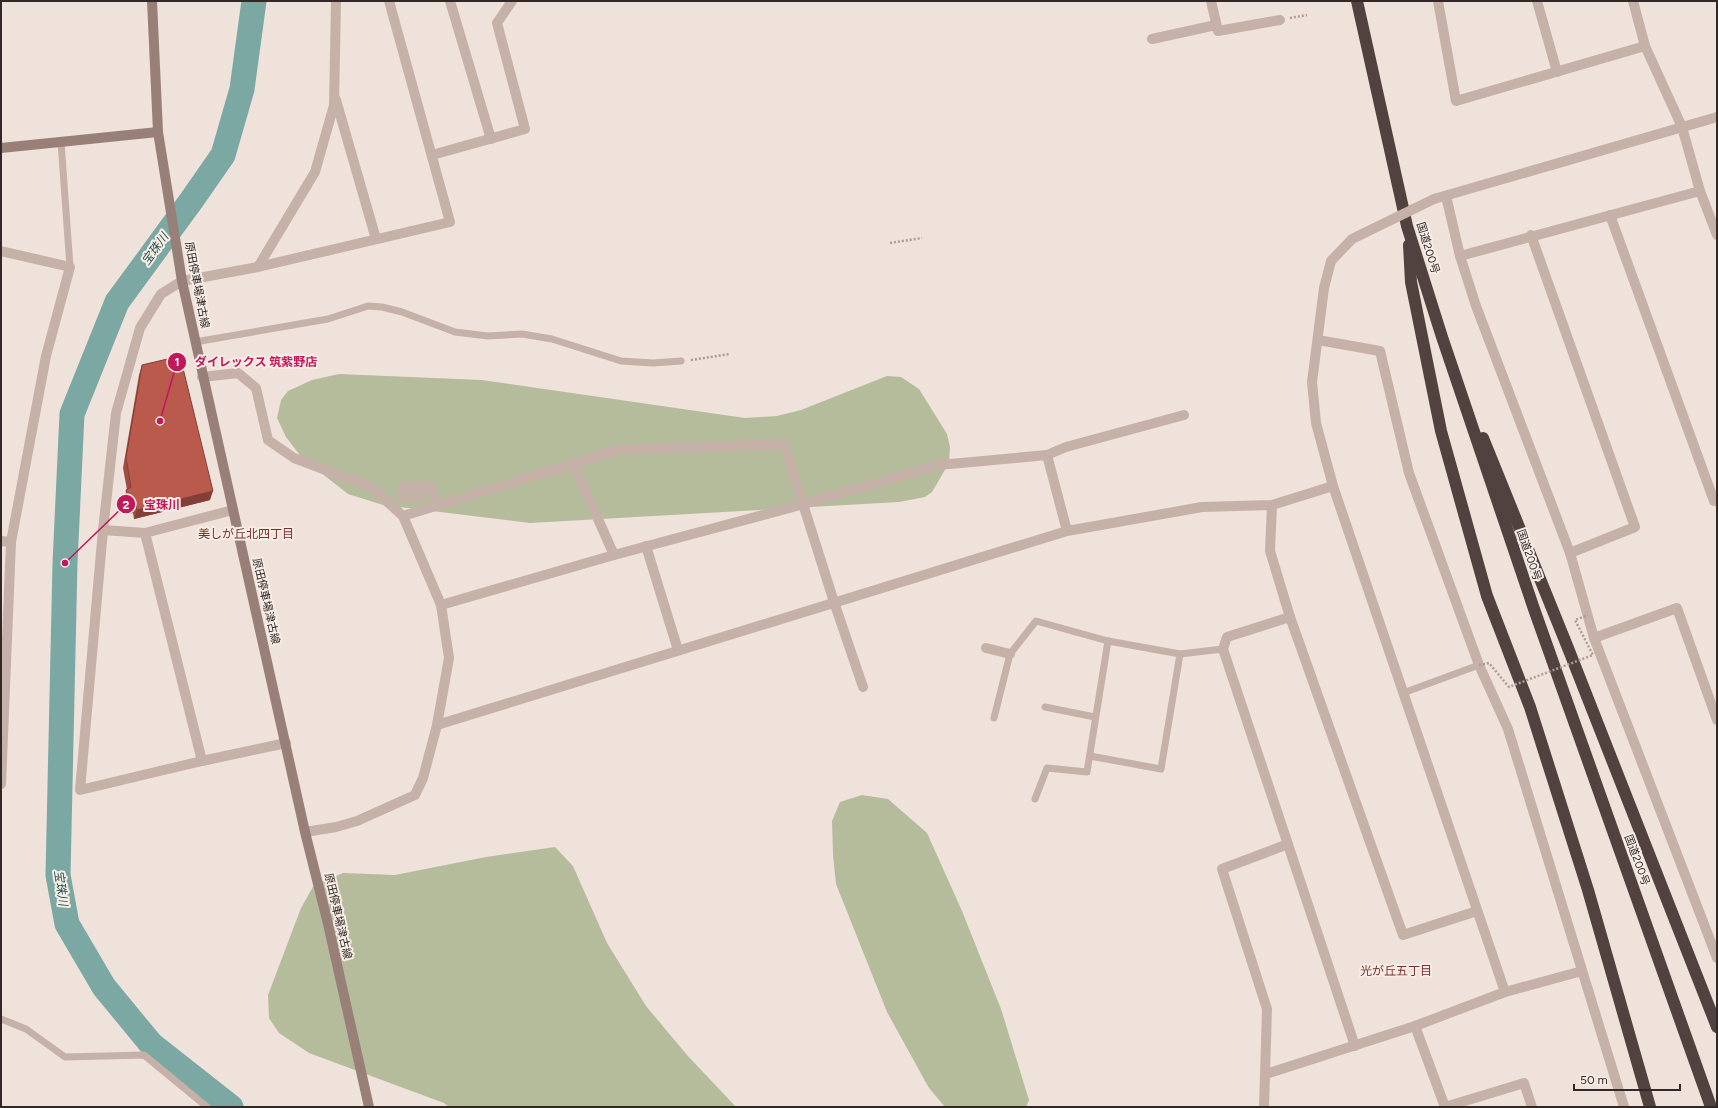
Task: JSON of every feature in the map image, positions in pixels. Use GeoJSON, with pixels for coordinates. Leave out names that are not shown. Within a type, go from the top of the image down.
{"type":"FeatureCollection","features":[{"type":"Feature","properties":{"kind":"highway","name":"国道200号"},"geometry":{"type":"LineString","coordinates":[[1357,1],[1408,226],[1442,337],[1536,616],[1711,1107]]}},
{"type":"Feature","properties":{"kind":"highway"},"geometry":{"type":"LineString","coordinates":[[1408,226],[1411,282],[1441,431],[1487,596],[1530,707],[1588,890],[1650,1107]]}},
{"type":"Feature","properties":{"kind":"highway"},"geometry":{"type":"LineString","coordinates":[[1442,337],[1568,648],[1717,1027]]}},
{"type":"Feature","properties":{"kind":"main road","name":"原田停車場津古線"},"geometry":{"type":"LineString","coordinates":[[152,1],[158,132],[181,267],[182,281],[202,377],[305,832],[328,924],[368,1107]]}},
{"type":"Feature","properties":{"kind":"main road"},"geometry":{"type":"LineString","coordinates":[[1,148],[158,132]]}},
{"type":"Feature","properties":{"kind":"street"},"geometry":{"type":"LineString","coordinates":[[258,267],[315,172],[334,105],[336,1]]}},
{"type":"Feature","properties":{"kind":"street"},"geometry":{"type":"LineString","coordinates":[[286,743],[80,790],[103,530],[116,413],[140,328],[160,294],[182,281],[258,267],[450,222],[389,1]]}},
{"type":"Feature","properties":{"kind":"street"},"geometry":{"type":"LineString","coordinates":[[450,1],[491,139]]}},
{"type":"Feature","properties":{"kind":"street"},"geometry":{"type":"LineString","coordinates":[[432,155],[525,129],[497,23],[512,1]]}},
{"type":"Feature","properties":{"kind":"street"},"geometry":{"type":"LineString","coordinates":[[1211,1],[1218,31],[1280,20]]}},
{"type":"Feature","properties":{"kind":"street"},"geometry":{"type":"LineString","coordinates":[[1438,1],[1456,101],[1645,46]]}},
{"type":"Feature","properties":{"kind":"street"},"geometry":{"type":"LineString","coordinates":[[1537,1],[1557,72]]}},
{"type":"Feature","properties":{"kind":"street"},"geometry":{"type":"LineString","coordinates":[[1633,1],[1645,46],[1682,127],[1700,191],[1717,235]]}},
{"type":"Feature","properties":{"kind":"street"},"geometry":{"type":"LineString","coordinates":[[1152,39],[1216,25]]}},
{"type":"Feature","properties":{"kind":"street"},"geometry":{"type":"LineString","coordinates":[[335,96],[376,239]]}},
{"type":"Feature","properties":{"kind":"street"},"geometry":{"type":"LineString","coordinates":[[1504,992],[1333,486],[1316,416],[1312,382],[1324,288],[1331,261],[1352,239],[1434,199],[1717,117]]}},
{"type":"Feature","properties":{"kind":"street"},"geometry":{"type":"LineString","coordinates":[[1460,256],[1531,235],[1700,191]]}},
{"type":"Feature","properties":{"kind":"street"},"geometry":{"type":"LineString","coordinates":[[1446,196],[1460,256],[1476,306],[1570,553],[1594,638],[1717,958]]}},
{"type":"Feature","properties":{"kind":"street"},"geometry":{"type":"LineString","coordinates":[[1610,215],[1714,501],[1717,500]]}},
{"type":"Feature","properties":{"kind":"street"},"geometry":{"type":"LineString","coordinates":[[1531,235],[1635,527],[1570,553]]}},
{"type":"Feature","properties":{"kind":"street"},"geometry":{"type":"LineString","coordinates":[[1,251],[70,267],[46,356],[6,541],[1,784]]}},
{"type":"Feature","properties":{"kind":"street"},"geometry":{"type":"LineString","coordinates":[[1318,340],[1380,351],[1409,473],[1479,665],[1508,729],[1624,1107]]}},
{"type":"Feature","properties":{"kind":"street"},"geometry":{"type":"LineString","coordinates":[[202,377],[238,373],[256,388],[268,440],[294,458],[371,488],[403,516],[441,605],[449,658],[437,725],[423,778],[415,794],[357,821],[336,827],[305,832]]}},
{"type":"Feature","properties":{"kind":"street"},"geometry":{"type":"LineString","coordinates":[[441,605],[614,554],[804,504],[939,465],[1047,455],[1066,447],[1184,415]]}},
{"type":"Feature","properties":{"kind":"street"},"geometry":{"type":"LineString","coordinates":[[403,516],[574,465],[618,450],[784,444],[834,602],[863,687]]}},
{"type":"Feature","properties":{"kind":"street"},"geometry":{"type":"LineString","coordinates":[[1047,455],[1067,531]]}},
{"type":"Feature","properties":{"kind":"street"},"geometry":{"type":"LineString","coordinates":[[574,465],[614,554]]}},
{"type":"Feature","properties":{"kind":"street"},"geometry":{"type":"LineString","coordinates":[[422,486],[431,487],[438,505]]}},
{"type":"Feature","properties":{"kind":"street"},"geometry":{"type":"LineString","coordinates":[[437,725],[1067,531],[1202,506],[1272,505],[1333,486]]}},
{"type":"Feature","properties":{"kind":"street"},"geometry":{"type":"LineString","coordinates":[[1272,505],[1270,551],[1290,617],[1403,935],[1477,911]]}},
{"type":"Feature","properties":{"kind":"street"},"geometry":{"type":"LineString","coordinates":[[103,530],[145,533],[233,510]]}},
{"type":"Feature","properties":{"kind":"street"},"geometry":{"type":"LineString","coordinates":[[145,533],[202,761]]}},
{"type":"Feature","properties":{"kind":"street"},"geometry":{"type":"LineString","coordinates":[[646,546],[678,650]]}},
{"type":"Feature","properties":{"kind":"street"},"geometry":{"type":"LineString","coordinates":[[1594,638],[1676,608],[1717,720]]}},
{"type":"Feature","properties":{"kind":"street"},"geometry":{"type":"LineString","coordinates":[[1290,617],[1227,637],[1223,648],[1355,1046]]}},
{"type":"Feature","properties":{"kind":"street"},"geometry":{"type":"LineString","coordinates":[[986,648],[1010,654]]}},
{"type":"Feature","properties":{"kind":"street"},"geometry":{"type":"LineString","coordinates":[[1264,1107],[1267,1009],[1222,869],[1288,844]]}},
{"type":"Feature","properties":{"kind":"street"},"geometry":{"type":"LineString","coordinates":[[1266,1074],[1415,1026],[1504,992],[1582,971]]}},
{"type":"Feature","properties":{"kind":"street"},"geometry":{"type":"LineString","coordinates":[[1415,1026],[1445,1107],[1524,1083],[1532,1107]]}},
{"type":"Feature","properties":{"kind":"lane"},"geometry":{"type":"LineString","coordinates":[[61,142],[70,267]]}},
{"type":"Feature","properties":{"kind":"lane"},"geometry":{"type":"LineString","coordinates":[[195,342],[328,319],[368,306],[382,307],[402,312],[455,332],[488,336],[522,334],[552,339],[621,361],[653,363],[681,361]]}},
{"type":"Feature","properties":{"kind":"lane"},"geometry":{"type":"LineString","coordinates":[[994,718],[1010,654],[1036,621],[1108,641],[1180,654],[1223,648]]}},
{"type":"Feature","properties":{"kind":"lane"},"geometry":{"type":"LineString","coordinates":[[1035,799],[1047,768],[1087,772],[1108,641]]}},
{"type":"Feature","properties":{"kind":"lane"},"geometry":{"type":"LineString","coordinates":[[1090,756],[1161,769],[1180,654]]}},
{"type":"Feature","properties":{"kind":"lane"},"geometry":{"type":"LineString","coordinates":[[1403,693],[1479,665]]}},
{"type":"Feature","properties":{"kind":"lane"},"geometry":{"type":"LineString","coordinates":[[1045,707],[1095,717]]}},
{"type":"Feature","properties":{"kind":"lane"},"geometry":{"type":"LineString","coordinates":[[1,1019],[26,1030],[65,1057],[144,1055],[207,1107]]}},
{"type":"Feature","properties":{"kind":"path"},"geometry":{"type":"LineString","coordinates":[[1280,20],[1307,15]]}},
{"type":"Feature","properties":{"kind":"path"},"geometry":{"type":"LineString","coordinates":[[890,243],[922,238]]}},
{"type":"Feature","properties":{"kind":"path"},"geometry":{"type":"LineString","coordinates":[[681,361],[730,354]]}},
{"type":"Feature","properties":{"kind":"path"},"geometry":{"type":"LineString","coordinates":[[1479,665],[1489,663],[1509,687],[1593,655],[1575,620],[1588,615]]}},
{"type":"Feature","properties":{"kind":"green space"},"geometry":{"type":"Polygon","coordinates":[[[339,374],[482,380],[745,418],[777,416],[801,410],[887,376],[901,377],[919,389],[947,434],[950,447],[949,463],[932,492],[925,497],[899,502],[530,523],[383,505],[348,494],[302,458],[286,437],[277,418],[281,400],[288,391],[312,380],[339,374]]]}},
{"type":"Feature","properties":{"kind":"green space"},"geometry":{"type":"Polygon","coordinates":[[[862,795],[888,799],[927,833],[962,911],[1001,1009],[1029,1100],[1026,1107],[945,1107],[929,1088],[887,1012],[836,884],[832,821],[840,802],[862,795]]]}},
{"type":"Feature","properties":{"kind":"green space"},"geometry":{"type":"Polygon","coordinates":[[[555,847],[573,866],[607,943],[646,1006],[687,1055],[736,1107],[449,1107],[444,1103],[309,1053],[279,1033],[269,1018],[268,995],[301,908],[314,885],[343,873],[395,875],[486,857],[555,847]]]}},
{"type":"Feature","properties":{"kind":"building"},"geometry":{"type":"Polygon","coordinates":[[[180,356],[213,491],[137,510],[136,504],[130,505],[126,490],[131,487],[126,458],[142,365],[180,356]]]}},
{"type":"Feature","properties":{"kind":"waterway","name":"宝珠川"},"geometry":{"type":"LineString","coordinates":[[231,1107],[151,1044],[104,987],[67,924],[58,875],[65,563],[72,414],[117,302],[223,155],[242,89],[254,1]]}},
{"type":"Feature","properties":{"kind":"place","name":"ダイレックス 筑紫野店"},"geometry":{"type":"Point","coordinates":[160,421]}},
{"type":"Feature","properties":{"kind":"place","name":"宝珠川"},"geometry":{"type":"Point","coordinates":[65,563]}},
{"type":"Feature","properties":{"kind":"district","name":"美しが丘北四丁目"},"geometry":{"type":"Point","coordinates":[246,534]}},
{"type":"Feature","properties":{"kind":"district","name":"光が丘五丁目"},"geometry":{"type":"Point","coordinates":[1396,971]}}]}
